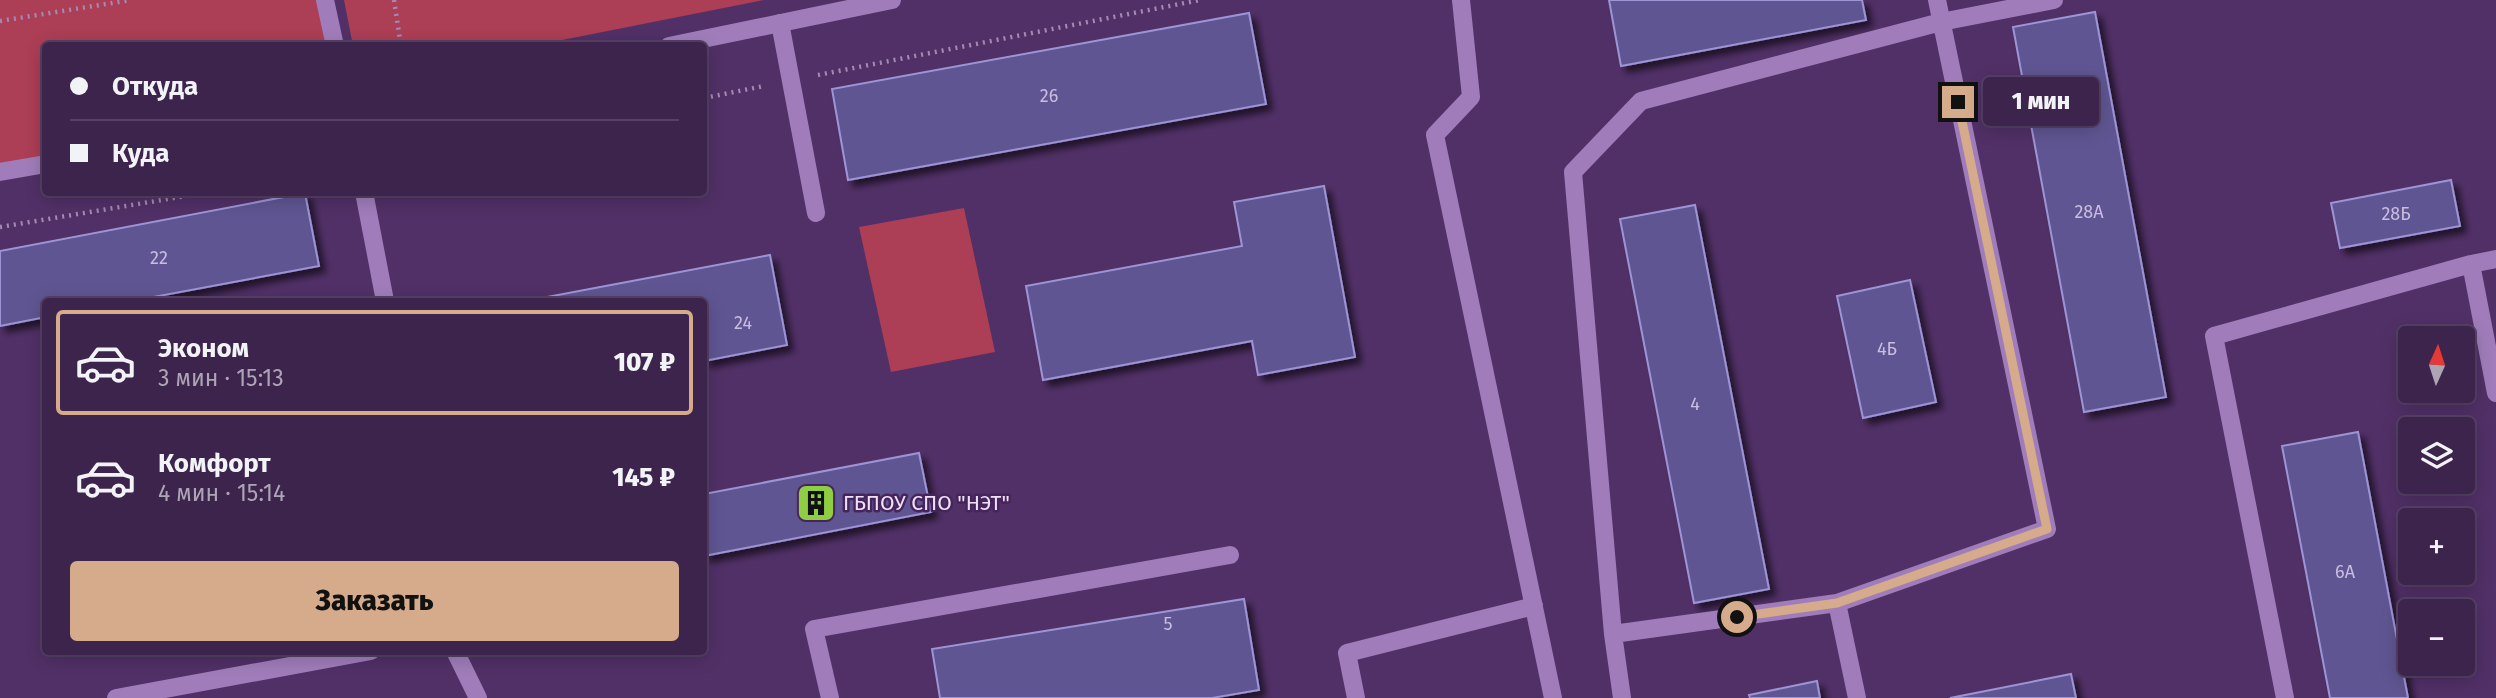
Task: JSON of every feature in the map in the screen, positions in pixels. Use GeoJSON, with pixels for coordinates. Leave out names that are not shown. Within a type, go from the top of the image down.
{"type":"FeatureCollection","features":[{"type":"Feature","properties":{"kind":"street"},"geometry":{"type":"LineString","coordinates":[[325,0],[334,42]]}},
{"type":"Feature","properties":{"kind":"street"},"geometry":{"type":"LineString","coordinates":[[688,42],[891,0]]}},
{"type":"Feature","properties":{"kind":"street"},"geometry":{"type":"LineString","coordinates":[[1461,0],[1471,97],[1435,135],[1553,698]]}},
{"type":"Feature","properties":{"kind":"street"},"geometry":{"type":"LineString","coordinates":[[1613,634],[1837,603],[2047,529],[1937,0]]}},
{"type":"Feature","properties":{"kind":"street"},"geometry":{"type":"LineString","coordinates":[[1622,698],[1613,634],[1573,172],[1642,101],[1941,22],[2054,0]]}},
{"type":"Feature","properties":{"kind":"street"},"geometry":{"type":"LineString","coordinates":[[780,23],[816,213]]}},
{"type":"Feature","properties":{"kind":"street"},"geometry":{"type":"LineString","coordinates":[[0,172],[42,165]]}},
{"type":"Feature","properties":{"kind":"street"},"geometry":{"type":"LineString","coordinates":[[365,196],[384,298]]}},
{"type":"Feature","properties":{"kind":"street"},"geometry":{"type":"LineString","coordinates":[[2286,698],[2214,336],[2496,259]]}},
{"type":"Feature","properties":{"kind":"street"},"geometry":{"type":"LineString","coordinates":[[2471,264],[2496,393]]}},
{"type":"Feature","properties":{"kind":"street"},"geometry":{"type":"LineString","coordinates":[[830,698],[814,629],[1230,555]]}},
{"type":"Feature","properties":{"kind":"street"},"geometry":{"type":"LineString","coordinates":[[1837,603],[1857,698]]}},
{"type":"Feature","properties":{"kind":"street"},"geometry":{"type":"LineString","coordinates":[[1356,698],[1347,653],[1534,606]]}},
{"type":"Feature","properties":{"kind":"street"},"geometry":{"type":"LineString","coordinates":[[116,698],[349,655]]}},
{"type":"Feature","properties":{"kind":"street"},"geometry":{"type":"LineString","coordinates":[[458,655],[478,698]]}},
{"type":"Feature","properties":{"kind":"path"},"geometry":{"type":"LineString","coordinates":[[0,22],[131,0]]}},
{"type":"Feature","properties":{"kind":"path"},"geometry":{"type":"LineString","coordinates":[[394,0],[400,42]]}},
{"type":"Feature","properties":{"kind":"path"},"geometry":{"type":"LineString","coordinates":[[707,97],[1200,0]]}},
{"type":"Feature","properties":{"kind":"path"},"geometry":{"type":"LineString","coordinates":[[0,227],[186,196]]}},
{"type":"Feature","properties":{"kind":"shaded area"},"geometry":{"type":"Polygon","coordinates":[[[0,0],[325,0],[334,42],[42,42],[42,165],[0,172],[0,0]]]}},
{"type":"Feature","properties":{"kind":"shaded area"},"geometry":{"type":"Polygon","coordinates":[[[344,0],[764,0],[552,42],[352,42],[344,0]]]}},
{"type":"Feature","properties":{"kind":"shaded area"},"geometry":{"type":"Polygon","coordinates":[[[964,208],[995,352],[891,372],[859,227],[964,208]]]}},
{"type":"Feature","properties":{"kind":"building"},"geometry":{"type":"Polygon","coordinates":[[[1609,0],[1862,0],[1866,20],[1621,66],[1609,0]]]}},
{"type":"Feature","properties":{"kind":"building"},"geometry":{"type":"Polygon","coordinates":[[[2095,12],[2166,397],[2084,412],[2013,27],[2095,12]]]}},
{"type":"Feature","properties":{"kind":"building"},"geometry":{"type":"Polygon","coordinates":[[[1249,13],[1266,104],[848,180],[832,89],[1249,13]]]}},
{"type":"Feature","properties":{"kind":"building"},"geometry":{"type":"Polygon","coordinates":[[[2451,180],[2460,226],[2340,248],[2331,203],[2451,180]]]}},
{"type":"Feature","properties":{"kind":"building"},"geometry":{"type":"Polygon","coordinates":[[[1324,186],[1355,357],[1258,375],[1252,341],[1043,380],[1026,286],[1242,246],[1234,202],[1324,186]]]}},
{"type":"Feature","properties":{"kind":"building"},"geometry":{"type":"Polygon","coordinates":[[[289,196],[306,196],[319,266],[148,298],[42,298],[42,318],[0,326],[0,251],[289,196]]]}},
{"type":"Feature","properties":{"kind":"building"},"geometry":{"type":"Polygon","coordinates":[[[1695,205],[1769,589],[1694,603],[1620,219],[1695,205]]]}},
{"type":"Feature","properties":{"kind":"building"},"geometry":{"type":"Polygon","coordinates":[[[770,255],[787,345],[707,360],[707,298],[542,298],[770,255]]]}},
{"type":"Feature","properties":{"kind":"building"},"geometry":{"type":"Polygon","coordinates":[[[1910,280],[1936,402],[1863,418],[1837,296],[1910,280]]]}},
{"type":"Feature","properties":{"kind":"building"},"geometry":{"type":"Polygon","coordinates":[[[2358,432],[2398,645],[2398,676],[2404,676],[2408,698],[2330,698],[2282,446],[2358,432]]]}},
{"type":"Feature","properties":{"kind":"building","name":"ГБПОУ СПО \"НЭТ\""},"geometry":{"type":"Polygon","coordinates":[[[919,453],[931,512],[707,555],[707,493],[919,453]]]}},
{"type":"Feature","properties":{"kind":"building"},"geometry":{"type":"Polygon","coordinates":[[[1244,599],[1259,690],[1212,698],[940,698],[932,649],[1244,599]]]}},
{"type":"Feature","properties":{"kind":"building"},"geometry":{"type":"Polygon","coordinates":[[[2071,674],[2076,698],[1950,698],[2071,674]]]}},
{"type":"Feature","properties":{"kind":"building"},"geometry":{"type":"Polygon","coordinates":[[[1817,681],[1820,698],[1750,698],[1749,695],[1817,681]]]}},
{"type":"Feature","properties":{"kind":"place","name":"ГБПОУ СПО \"НЭТ\""},"geometry":{"type":"Point","coordinates":[816,503]}},
{"type":"Feature","properties":{"kind":"route"},"geometry":{"type":"LineString","coordinates":[[1737,617],[1837,603],[2047,529],[1958,102]]}}]}
